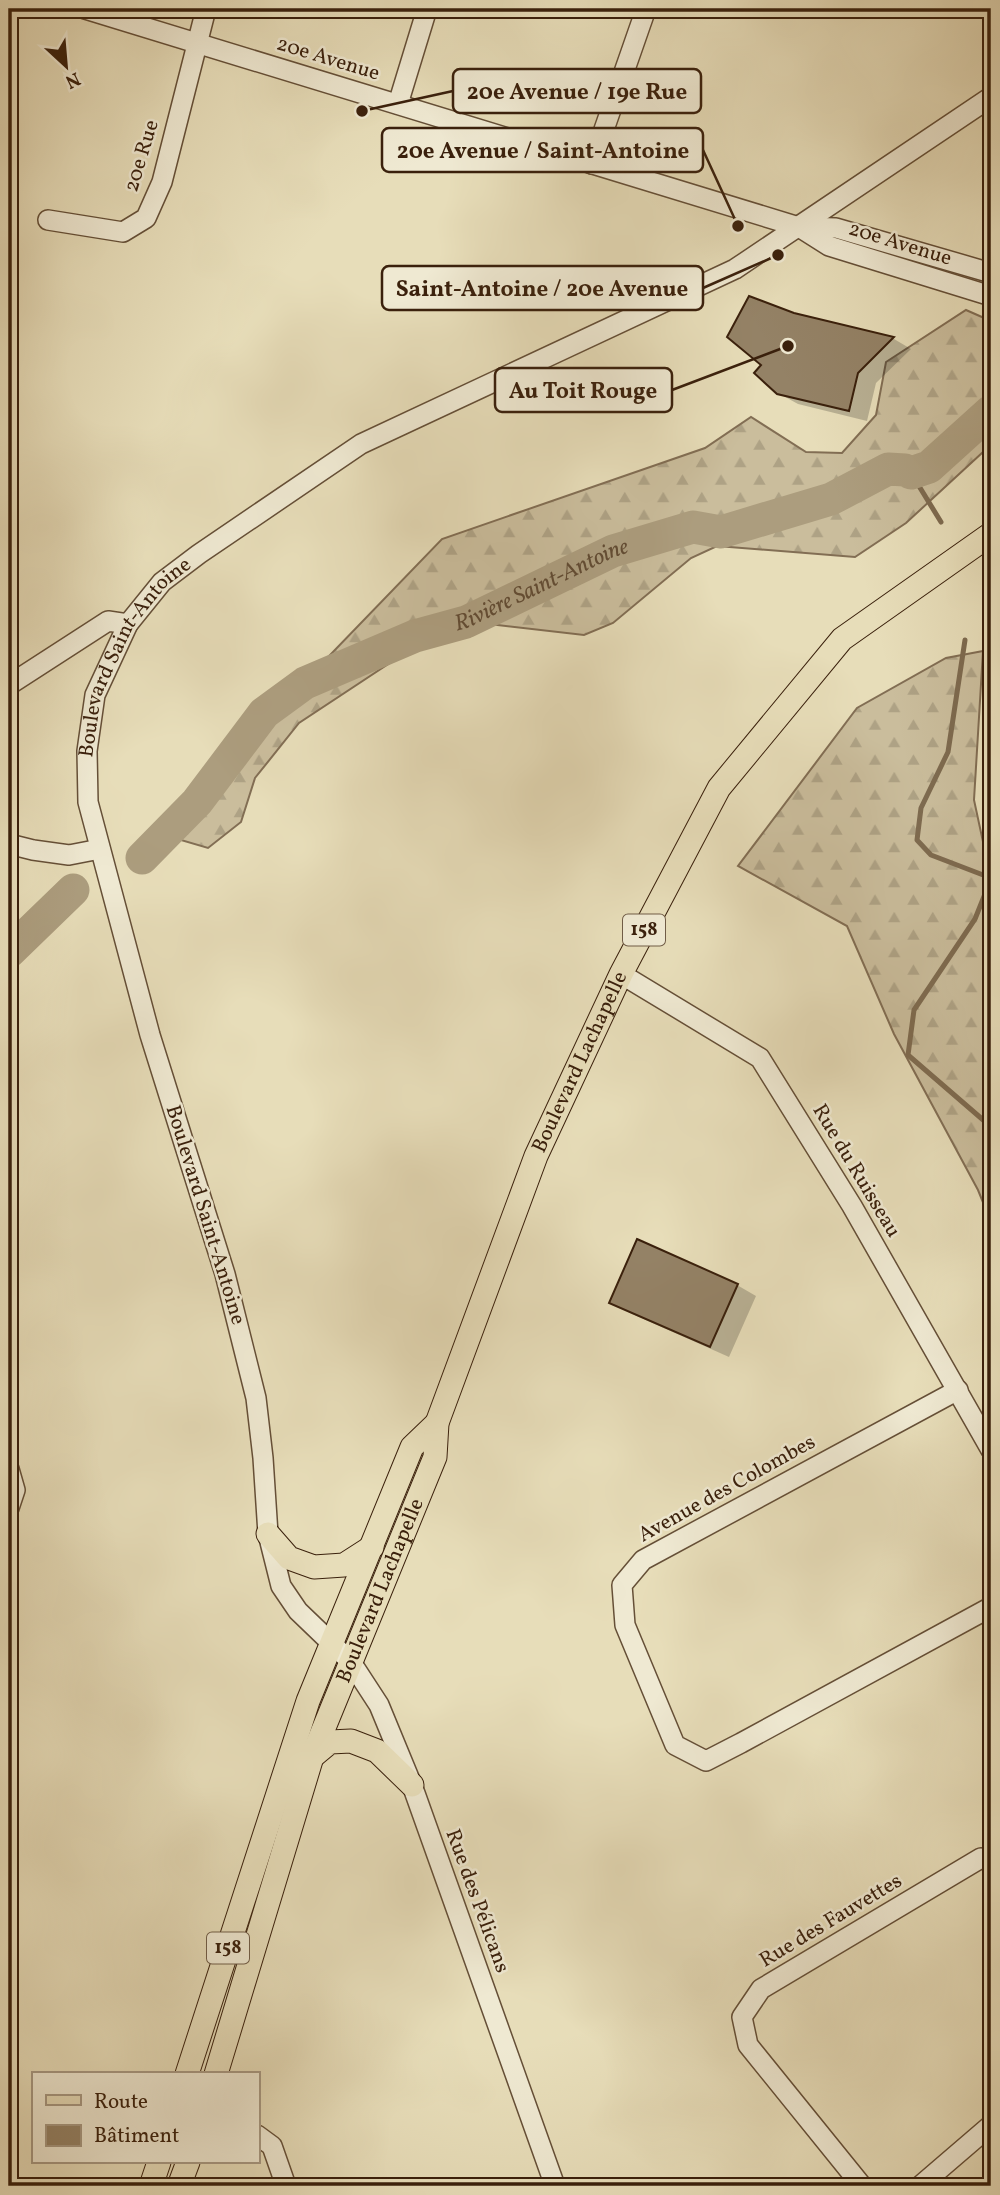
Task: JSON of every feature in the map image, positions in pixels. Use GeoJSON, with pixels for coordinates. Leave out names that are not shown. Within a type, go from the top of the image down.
{"type":"FeatureCollection","features":[{"type":"Feature","properties":{"kind":"main road","name":"Boulevard Lachapelle"},"geometry":{"type":"LineString","coordinates":[[312,1758],[435,1457],[437,1423],[536,1156],[621,974],[719,788],[842,639],[991,534]]}},
{"type":"Feature","properties":{"kind":"main road","name":"Boulevard Lachapelle"},"geometry":{"type":"LineString","coordinates":[[188,2072],[308,1701],[412,1447],[437,1423]]}},
{"type":"Feature","properties":{"kind":"main road"},"geometry":{"type":"LineString","coordinates":[[268,1534],[289,1558],[314,1567],[344,1565],[372,1547]]}},
{"type":"Feature","properties":{"kind":"main road"},"geometry":{"type":"LineString","coordinates":[[312,1758],[330,1742],[351,1741],[377,1751],[412,1785]]}},
{"type":"Feature","properties":{"kind":"main road","name":"158"},"geometry":{"type":"LineString","coordinates":[[217,2072],[312,1758]]}},
{"type":"Feature","properties":{"kind":"main road"},"geometry":{"type":"LineString","coordinates":[[151,2186],[158,2164]]}},
{"type":"Feature","properties":{"kind":"main road"},"geometry":{"type":"LineString","coordinates":[[179,2186],[187,2164]]}},
{"type":"Feature","properties":{"kind":"street","name":"20e Avenue"},"geometry":{"type":"LineString","coordinates":[[85,9],[799,227],[836,228],[991,273]]}},
{"type":"Feature","properties":{"kind":"street","name":"20e Rue"},"geometry":{"type":"LineString","coordinates":[[48,220],[123,232],[146,218],[162,182],[206,9]]}},
{"type":"Feature","properties":{"kind":"street"},"geometry":{"type":"LineString","coordinates":[[398,104],[427,9]]}},
{"type":"Feature","properties":{"kind":"street"},"geometry":{"type":"LineString","coordinates":[[592,164],[646,9]]}},
{"type":"Feature","properties":{"kind":"street","name":"Boulevard Saint-Antoine"},"geometry":{"type":"LineString","coordinates":[[331,1644],[298,1611],[281,1586],[268,1534],[263,1458],[253,1385],[225,1274],[150,1035],[88,802],[87,751],[95,695],[128,624],[162,582],[361,444],[735,268],[991,97]]}},
{"type":"Feature","properties":{"kind":"street","name":"20e Avenue"},"geometry":{"type":"LineString","coordinates":[[799,227],[829,246],[991,296]]}},
{"type":"Feature","properties":{"kind":"street"},"geometry":{"type":"LineString","coordinates":[[9,685],[108,621],[128,624]]}},
{"type":"Feature","properties":{"kind":"street"},"geometry":{"type":"LineString","coordinates":[[9,844],[69,855],[100,849]]}},
{"type":"Feature","properties":{"kind":"street","name":"Rue du Ruisseau"},"geometry":{"type":"LineString","coordinates":[[621,974],[761,1058],[852,1206],[991,1450]]}},
{"type":"Feature","properties":{"kind":"street","name":"Avenue des Colombes"},"geometry":{"type":"LineString","coordinates":[[958,1390],[643,1560],[622,1585],[625,1625],[675,1745],[706,1761],[991,1607]]}},
{"type":"Feature","properties":{"kind":"street"},"geometry":{"type":"LineString","coordinates":[[9,1469],[15,1490],[9,1508]]}},
{"type":"Feature","properties":{"kind":"street","name":"Rue des Pélicans"},"geometry":{"type":"LineString","coordinates":[[331,1644],[351,1662],[379,1705],[412,1785],[555,2186]]}},
{"type":"Feature","properties":{"kind":"street","name":"Rue des Fauvettes"},"geometry":{"type":"LineString","coordinates":[[862,2186],[748,2045],[742,2017],[761,1989],[981,1858],[991,1862]]}},
{"type":"Feature","properties":{"kind":"street"},"geometry":{"type":"LineString","coordinates":[[920,2186],[991,2125]]}},
{"type":"Feature","properties":{"kind":"street"},"geometry":{"type":"LineString","coordinates":[[259,2136],[272,2146],[286,2186]]}},
{"type":"Feature","properties":{"kind":"green space"},"geometry":{"type":"Polygon","coordinates":[[[966,310],[991,321],[991,442],[906,523],[855,557],[717,546],[691,558],[613,623],[584,635],[455,620],[299,723],[255,778],[241,822],[208,848],[174,838],[248,740],[442,539],[705,448],[751,417],[806,452],[842,453],[876,415],[886,362],[966,310]]]}},
{"type":"Feature","properties":{"kind":"green space"},"geometry":{"type":"Polygon","coordinates":[[[983,651],[974,800],[991,879],[991,1222],[978,1190],[894,1034],[847,926],[738,866],[857,708],[946,658],[983,651]]]}},
{"type":"Feature","properties":{"kind":"building"},"geometry":{"type":"Polygon","coordinates":[[[749,296],[794,313],[894,337],[858,373],[849,411],[777,394],[754,373],[761,365],[727,337],[749,296]]]}},
{"type":"Feature","properties":{"kind":"building"},"geometry":{"type":"Polygon","coordinates":[[[637,1239],[738,1284],[710,1347],[609,1303],[637,1239]]]}},
{"type":"Feature","properties":{"kind":"waterway","name":"Rivière Saint-Antoine"},"geometry":{"type":"LineString","coordinates":[[142,858],[197,802],[264,713],[305,683],[415,636],[466,622],[613,551],[693,527],[721,532],[831,499],[888,469],[911,473],[929,467],[991,411]]}},
{"type":"Feature","properties":{"kind":"waterway"},"geometry":{"type":"LineString","coordinates":[[911,473],[941,522]]}},
{"type":"Feature","properties":{"kind":"waterway"},"geometry":{"type":"LineString","coordinates":[[965,640],[948,752],[921,808],[917,840],[931,855],[991,878]]}},
{"type":"Feature","properties":{"kind":"waterway"},"geometry":{"type":"LineString","coordinates":[[991,879],[975,919],[914,1010],[908,1055],[989,1125],[991,1130]]}},
{"type":"Feature","properties":{"kind":"waterway","name":"Rivière Saint-Antoine"},"geometry":{"type":"LineString","coordinates":[[9,952],[73,890]]}},
{"type":"Feature","properties":{"kind":"place","name":"20e Avenue / 19e Rue"},"geometry":{"type":"Point","coordinates":[362,111]}},
{"type":"Feature","properties":{"kind":"place","name":"20e Avenue / Saint-Antoine"},"geometry":{"type":"Point","coordinates":[738,226]}},
{"type":"Feature","properties":{"kind":"place","name":"Saint-Antoine / 20e Avenue"},"geometry":{"type":"Point","coordinates":[778,255]}},
{"type":"Feature","properties":{"kind":"place","name":"Au Toit Rouge"},"geometry":{"type":"Point","coordinates":[788,346]}}]}
